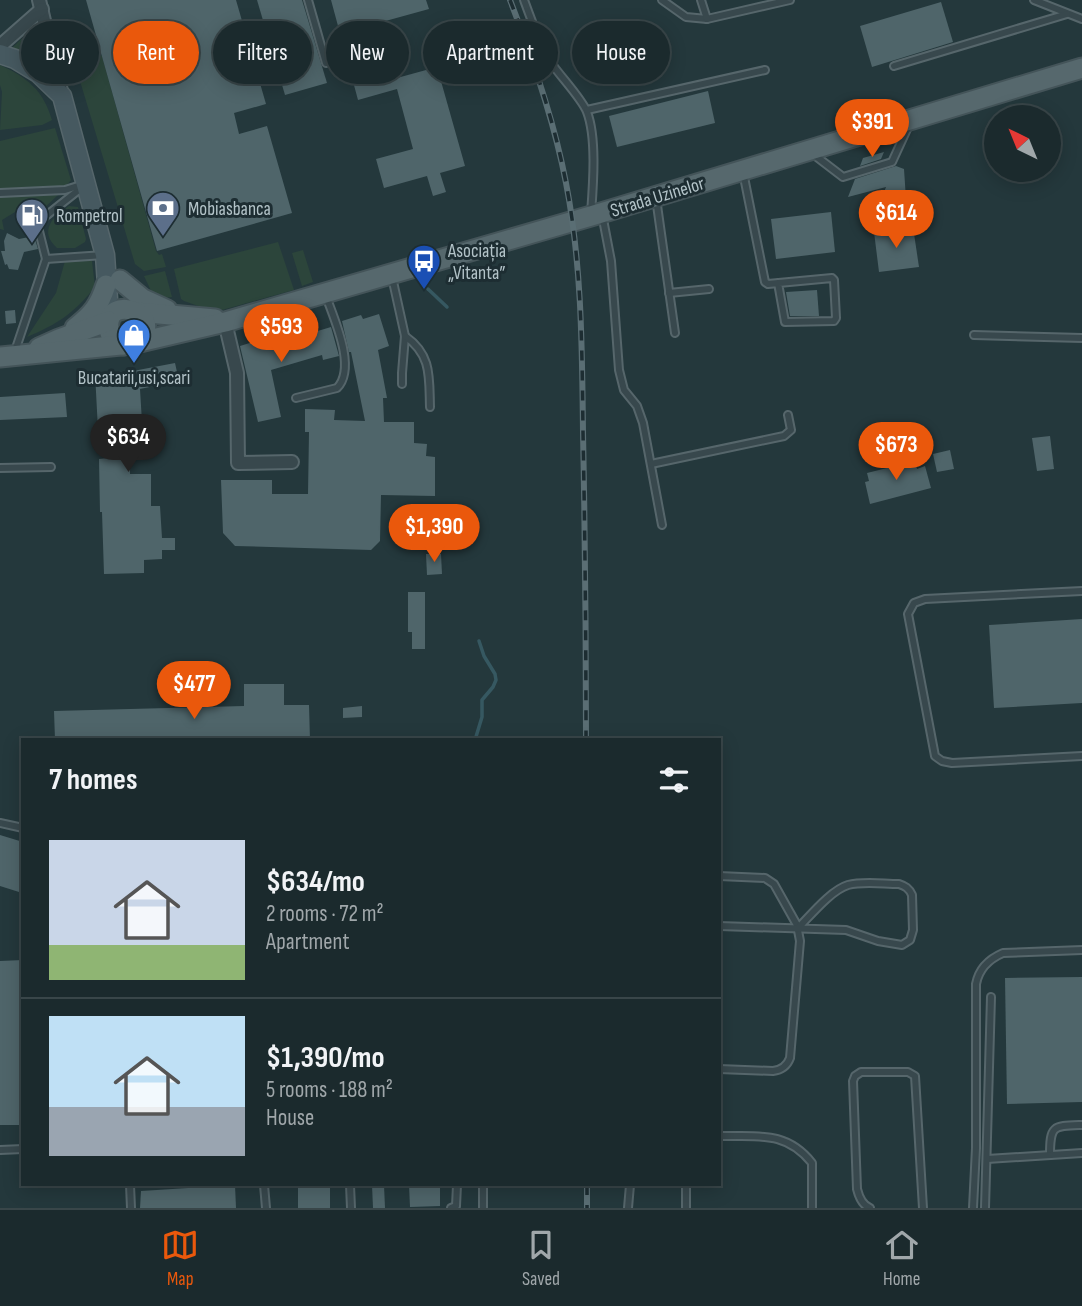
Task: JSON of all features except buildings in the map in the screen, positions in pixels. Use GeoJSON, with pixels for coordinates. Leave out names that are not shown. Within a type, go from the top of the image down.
{"type":"FeatureCollection","features":[{"type":"Feature","properties":{"kind":"main road"},"geometry":{"type":"LineString","coordinates":[[0,54],[15,59],[38,73],[62,96],[113,282],[108,326],[114,340],[129,344],[142,336],[145,326],[127,295],[113,282]]}},
{"type":"Feature","properties":{"kind":"main road","name":"Strada Uzinelor"},"geometry":{"type":"LineString","coordinates":[[12,356],[129,344],[227,321],[655,197],[1082,68]]}},
{"type":"Feature","properties":{"kind":"main road"},"geometry":{"type":"LineString","coordinates":[[113,282],[143,299],[181,315]]}},
{"type":"Feature","properties":{"kind":"main road"},"geometry":{"type":"LineString","coordinates":[[59,339],[93,314],[113,282]]}},
{"type":"Feature","properties":{"kind":"main road"},"geometry":{"type":"LineString","coordinates":[[12,356],[110,319],[121,310],[134,311]]}},
{"type":"Feature","properties":{"kind":"main road","name":"Strada Uzinelor"},"geometry":{"type":"LineString","coordinates":[[134,311],[227,321]]}},
{"type":"Feature","properties":{"kind":"street"},"geometry":{"type":"LineString","coordinates":[[0,46],[41,5]]}},
{"type":"Feature","properties":{"kind":"street"},"geometry":{"type":"LineString","coordinates":[[41,5],[62,96]]}},
{"type":"Feature","properties":{"kind":"street"},"geometry":{"type":"LineString","coordinates":[[227,321],[237,373],[238,463],[292,462]]}},
{"type":"Feature","properties":{"kind":"lane"},"geometry":{"type":"LineString","coordinates":[[308,0],[326,63]]}},
{"type":"Feature","properties":{"kind":"lane"},"geometry":{"type":"LineString","coordinates":[[524,0],[552,64],[587,110],[592,138],[596,214],[611,261],[619,370],[624,390],[640,413],[662,525]]}},
{"type":"Feature","properties":{"kind":"lane"},"geometry":{"type":"LineString","coordinates":[[662,0],[686,17],[707,19],[790,0]]}},
{"type":"Feature","properties":{"kind":"lane"},"geometry":{"type":"LineString","coordinates":[[701,0],[707,19]]}},
{"type":"Feature","properties":{"kind":"lane"},"geometry":{"type":"LineString","coordinates":[[1034,0],[1082,19]]}},
{"type":"Feature","properties":{"kind":"lane"},"geometry":{"type":"LineString","coordinates":[[894,66],[1068,14]]}},
{"type":"Feature","properties":{"kind":"lane"},"geometry":{"type":"LineString","coordinates":[[587,110],[765,70]]}},
{"type":"Feature","properties":{"kind":"lane"},"geometry":{"type":"LineString","coordinates":[[809,151],[843,177],[892,162],[912,118]]}},
{"type":"Feature","properties":{"kind":"lane"},"geometry":{"type":"LineString","coordinates":[[743,170],[765,282],[768,284],[778,283],[832,278],[836,317],[834,321],[785,322],[778,283]]}},
{"type":"Feature","properties":{"kind":"lane"},"geometry":{"type":"LineString","coordinates":[[0,192],[65,190],[86,184]]}},
{"type":"Feature","properties":{"kind":"lane"},"geometry":{"type":"LineString","coordinates":[[12,356],[46,259],[37,223],[86,184]]}},
{"type":"Feature","properties":{"kind":"lane"},"geometry":{"type":"LineString","coordinates":[[655,197],[675,333]]}},
{"type":"Feature","properties":{"kind":"lane"},"geometry":{"type":"LineString","coordinates":[[46,259],[105,255]]}},
{"type":"Feature","properties":{"kind":"lane"},"geometry":{"type":"LineString","coordinates":[[391,275],[405,336],[402,384]]}},
{"type":"Feature","properties":{"kind":"lane"},"geometry":{"type":"LineString","coordinates":[[669,293],[709,289]]}},
{"type":"Feature","properties":{"kind":"lane"},"geometry":{"type":"LineString","coordinates":[[296,398],[337,388],[343,380],[344,352],[325,294]]}},
{"type":"Feature","properties":{"kind":"lane"},"geometry":{"type":"LineString","coordinates":[[974,335],[1082,338]]}},
{"type":"Feature","properties":{"kind":"lane"},"geometry":{"type":"LineString","coordinates":[[405,336],[419,348],[426,361],[430,407]]}},
{"type":"Feature","properties":{"kind":"lane"},"geometry":{"type":"LineString","coordinates":[[651,464],[784,436],[791,430],[789,415]]}},
{"type":"Feature","properties":{"kind":"lane"},"geometry":{"type":"LineString","coordinates":[[0,468],[51,467]]}},
{"type":"Feature","properties":{"kind":"lane"},"geometry":{"type":"LineString","coordinates":[[1082,591],[925,599],[914,603],[908,614],[935,756],[952,764],[1082,756]]}},
{"type":"Feature","properties":{"kind":"lane"},"geometry":{"type":"LineString","coordinates":[[0,823],[21,828]]}},
{"type":"Feature","properties":{"kind":"lane"},"geometry":{"type":"LineString","coordinates":[[721,876],[765,878],[774,884],[797,929],[800,941],[789,1062],[782,1069],[773,1071],[721,1069]]}},
{"type":"Feature","properties":{"kind":"lane"},"geometry":{"type":"LineString","coordinates":[[721,926],[797,929],[846,930],[878,942],[902,945],[910,940],[913,930],[912,895],[904,885],[899,884],[847,885],[833,894],[797,929]]}},
{"type":"Feature","properties":{"kind":"lane"},"geometry":{"type":"LineString","coordinates":[[972,1208],[976,1148],[977,977],[985,965],[1003,953],[1082,950]]}},
{"type":"Feature","properties":{"kind":"lane"},"geometry":{"type":"LineString","coordinates":[[985,1208],[991,998]]}},
{"type":"Feature","properties":{"kind":"lane"},"geometry":{"type":"LineString","coordinates":[[870,1208],[859,1198],[857,1189],[853,1081],[861,1072],[887,1071],[908,1072],[915,1076],[923,1208]]}},
{"type":"Feature","properties":{"kind":"lane"},"geometry":{"type":"LineString","coordinates":[[1050,1155],[1050,1135],[1053,1130],[1062,1125],[1082,1125]]}},
{"type":"Feature","properties":{"kind":"lane"},"geometry":{"type":"LineString","coordinates":[[721,1136],[773,1138],[785,1141],[799,1150],[812,1163],[812,1208]]}},
{"type":"Feature","properties":{"kind":"lane"},"geometry":{"type":"LineString","coordinates":[[0,1150],[21,1149]]}},
{"type":"Feature","properties":{"kind":"lane"},"geometry":{"type":"LineString","coordinates":[[987,1159],[1082,1153]]}},
{"type":"Feature","properties":{"kind":"lane"},"geometry":{"type":"LineString","coordinates":[[130,1186],[131,1208]]}},
{"type":"Feature","properties":{"kind":"lane"},"geometry":{"type":"LineString","coordinates":[[264,1186],[266,1208]]}},
{"type":"Feature","properties":{"kind":"lane"},"geometry":{"type":"LineString","coordinates":[[350,1186],[351,1208]]}},
{"type":"Feature","properties":{"kind":"lane"},"geometry":{"type":"LineString","coordinates":[[451,1208],[456,1206],[457,1186]]}},
{"type":"Feature","properties":{"kind":"lane"},"geometry":{"type":"LineString","coordinates":[[483,1186],[483,1208]]}},
{"type":"Feature","properties":{"kind":"lane"},"geometry":{"type":"LineString","coordinates":[[628,1208],[630,1186]]}},
{"type":"Feature","properties":{"kind":"lane"},"geometry":{"type":"LineString","coordinates":[[686,1208],[687,1186]]}},
{"type":"Feature","properties":{"kind":"green space"},"geometry":{"type":"Polygon","coordinates":[[[21,39],[21,53],[13,47],[21,39]]]}},
{"type":"Feature","properties":{"kind":"green space"},"geometry":{"type":"Polygon","coordinates":[[[99,55],[102,56],[156,251],[159,255],[162,254],[166,267],[144,271],[135,264],[81,84],[99,84],[99,55]]]}},
{"type":"Feature","properties":{"kind":"green space"},"geometry":{"type":"Polygon","coordinates":[[[0,65],[21,76],[21,84],[33,86],[44,101],[52,120],[42,125],[0,130],[0,65]]]}},
{"type":"Feature","properties":{"kind":"green space"},"geometry":{"type":"Polygon","coordinates":[[[55,128],[71,180],[66,186],[0,189],[0,141],[55,128]]]}},
{"type":"Feature","properties":{"kind":"green space"},"geometry":{"type":"Polygon","coordinates":[[[58,195],[35,214],[28,204],[2,220],[4,230],[0,229],[0,196],[58,195]]]}},
{"type":"Feature","properties":{"kind":"green space"},"geometry":{"type":"Polygon","coordinates":[[[69,206],[78,207],[86,239],[75,248],[57,248],[51,242],[48,230],[53,219],[69,206]]]}},
{"type":"Feature","properties":{"kind":"green space"},"geometry":{"type":"Polygon","coordinates":[[[278,242],[294,290],[222,310],[207,309],[181,299],[174,269],[278,242]]]}},
{"type":"Feature","properties":{"kind":"green space"},"geometry":{"type":"Polygon","coordinates":[[[303,250],[313,282],[302,286],[292,253],[303,250]]]}},
{"type":"Feature","properties":{"kind":"green space"},"geometry":{"type":"Polygon","coordinates":[[[65,261],[92,261],[95,287],[65,317],[27,337],[56,293],[65,261]]]}},
{"type":"Feature","properties":{"kind":"green space"},"geometry":{"type":"Polygon","coordinates":[[[165,271],[172,297],[165,298],[152,293],[144,276],[165,271]]]}},
{"type":"Feature","properties":{"kind":"waterway"},"geometry":{"type":"LineString","coordinates":[[428,289],[447,307]]}},
{"type":"Feature","properties":{"kind":"waterway"},"geometry":{"type":"LineString","coordinates":[[476,738],[482,717],[482,700],[496,680],[479,641]]}},
{"type":"Feature","properties":{"kind":"railway"},"geometry":{"type":"LineString","coordinates":[[510,0],[549,113],[566,183],[575,245],[582,370],[586,738]]}},
{"type":"Feature","properties":{"kind":"railway"},"geometry":{"type":"LineString","coordinates":[[587,1186],[587,1208]]}},
{"type":"Feature","properties":{"kind":"place","name":"Mobiasbanca"},"geometry":{"type":"Point","coordinates":[163,238]}},
{"type":"Feature","properties":{"kind":"place","name":"Rompetrol"},"geometry":{"type":"Point","coordinates":[32,245]}},
{"type":"Feature","properties":{"kind":"place","name":"Asociația „Vitanta”"},"geometry":{"type":"Point","coordinates":[424,291]}},
{"type":"Feature","properties":{"kind":"place","name":"Bucatarii,usi,scari"},"geometry":{"type":"Point","coordinates":[134,365]}}]}
